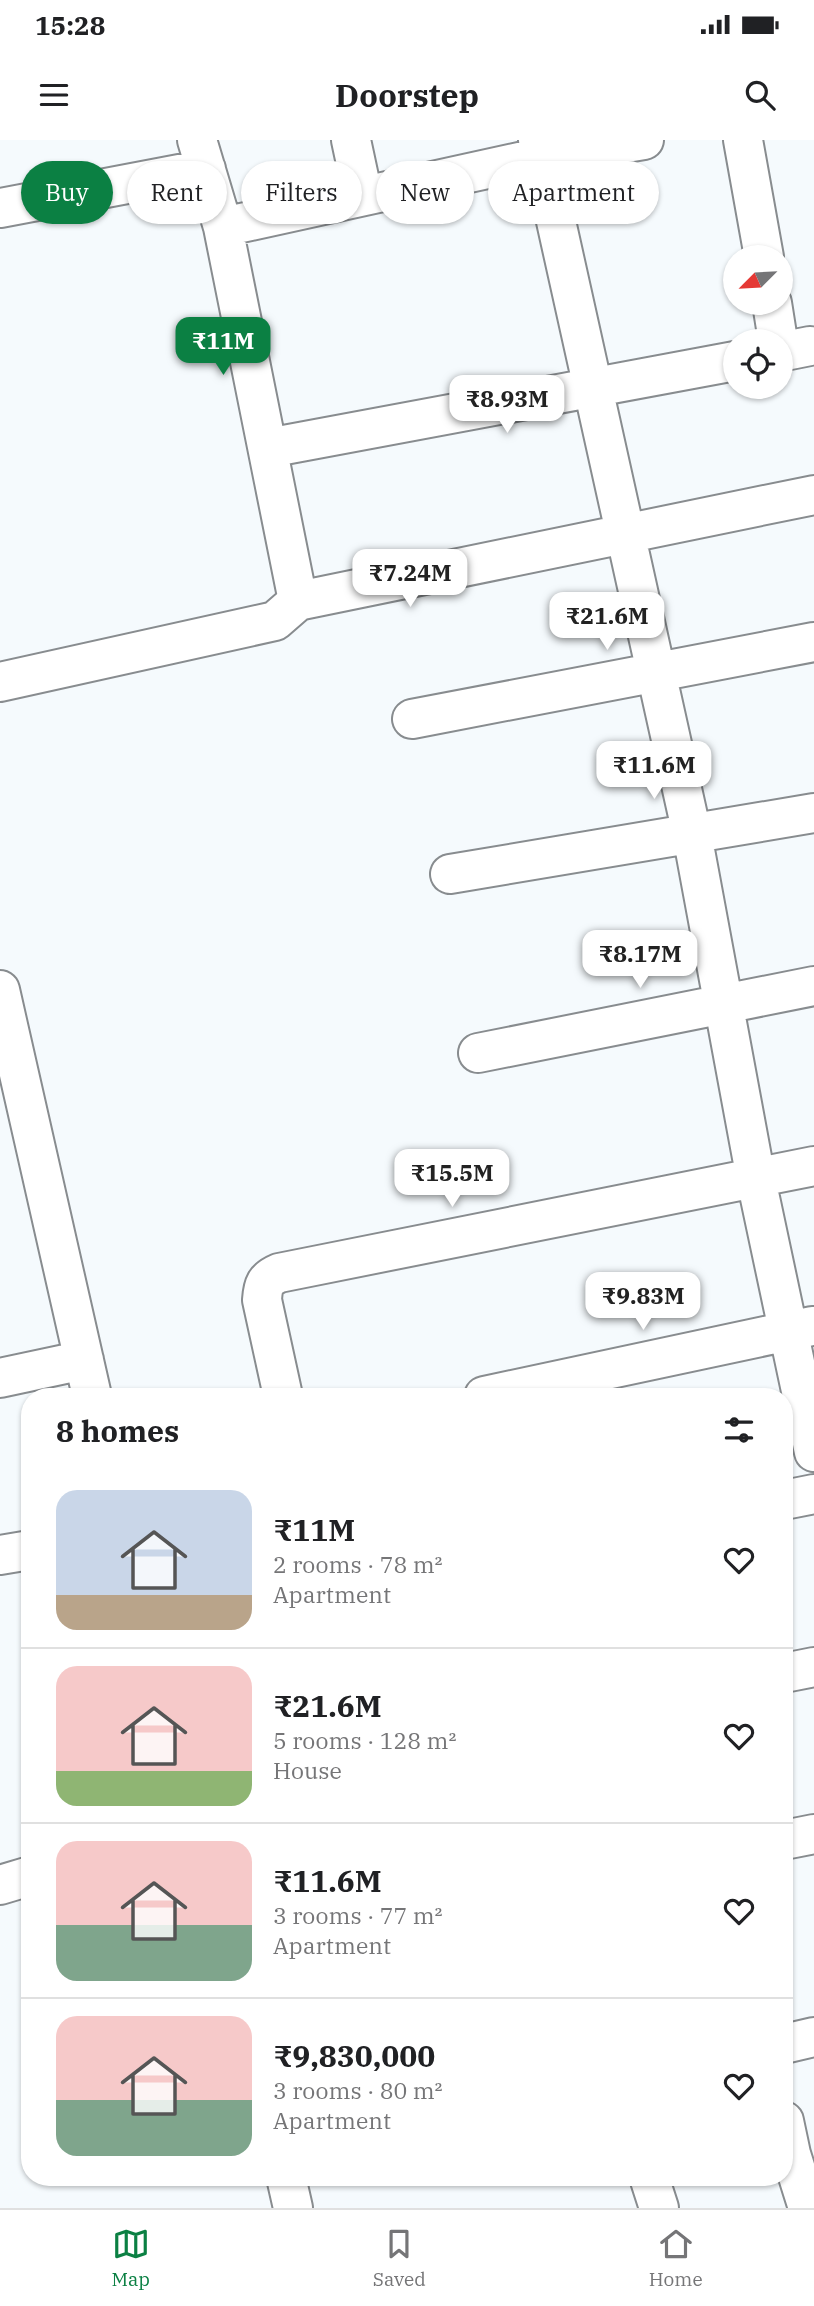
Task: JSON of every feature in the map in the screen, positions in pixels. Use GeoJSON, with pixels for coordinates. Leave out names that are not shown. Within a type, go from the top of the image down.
{"type":"FeatureCollection","features":[{"type":"Feature","properties":{"kind":"street"},"geometry":{"type":"LineString","coordinates":[[351,140],[363,196]]}},
{"type":"Feature","properties":{"kind":"street"},"geometry":{"type":"LineString","coordinates":[[223,227],[363,196],[540,149],[644,140]]}},
{"type":"Feature","properties":{"kind":"street"},"geometry":{"type":"LineString","coordinates":[[743,140],[762,245]]}},
{"type":"Feature","properties":{"kind":"street"},"geometry":{"type":"LineString","coordinates":[[540,149],[692,834],[756,1178],[801,1328],[814,1452]]}},
{"type":"Feature","properties":{"kind":"street"},"geometry":{"type":"LineString","coordinates":[[0,208],[201,155],[223,227],[298,601]]}},
{"type":"Feature","properties":{"kind":"street"},"geometry":{"type":"LineString","coordinates":[[268,448],[723,363]]}},
{"type":"Feature","properties":{"kind":"street"},"geometry":{"type":"LineString","coordinates":[[0,682],[275,621],[298,601],[814,495]]}},
{"type":"Feature","properties":{"kind":"street"},"geometry":{"type":"LineString","coordinates":[[412,719],[814,642]]}},
{"type":"Feature","properties":{"kind":"street"},"geometry":{"type":"LineString","coordinates":[[450,874],[814,813]]}},
{"type":"Feature","properties":{"kind":"street"},"geometry":{"type":"LineString","coordinates":[[478,1053],[814,986]]}},
{"type":"Feature","properties":{"kind":"street"},"geometry":{"type":"LineString","coordinates":[[0,990],[90,1388]]}},
{"type":"Feature","properties":{"kind":"street"},"geometry":{"type":"LineString","coordinates":[[281,1388],[262,1300],[263,1286],[269,1278],[293,1270],[814,1166]]}},
{"type":"Feature","properties":{"kind":"street"},"geometry":{"type":"LineString","coordinates":[[521,1388],[801,1328]]}},
{"type":"Feature","properties":{"kind":"street"},"geometry":{"type":"LineString","coordinates":[[0,1378],[83,1360]]}},
{"type":"Feature","properties":{"kind":"street"},"geometry":{"type":"LineString","coordinates":[[793,1498],[814,1494]]}},
{"type":"Feature","properties":{"kind":"street"},"geometry":{"type":"LineString","coordinates":[[0,1555],[21,1552]]}},
{"type":"Feature","properties":{"kind":"street"},"geometry":{"type":"LineString","coordinates":[[793,1670],[814,1667]]}},
{"type":"Feature","properties":{"kind":"street"},"geometry":{"type":"LineString","coordinates":[[793,1838],[814,1834]]}},
{"type":"Feature","properties":{"kind":"street"},"geometry":{"type":"LineString","coordinates":[[0,1885],[21,1879]]}},
{"type":"Feature","properties":{"kind":"street"},"geometry":{"type":"LineString","coordinates":[[793,2042],[814,2037]]}},
{"type":"Feature","properties":{"kind":"street"},"geometry":{"type":"LineString","coordinates":[[793,2160],[808,2208]]}},
{"type":"Feature","properties":{"kind":"street"},"geometry":{"type":"LineString","coordinates":[[288,2186],[293,2208]]}},
{"type":"Feature","properties":{"kind":"street"},"geometry":{"type":"LineString","coordinates":[[652,2186],[659,2208]]}}]}
